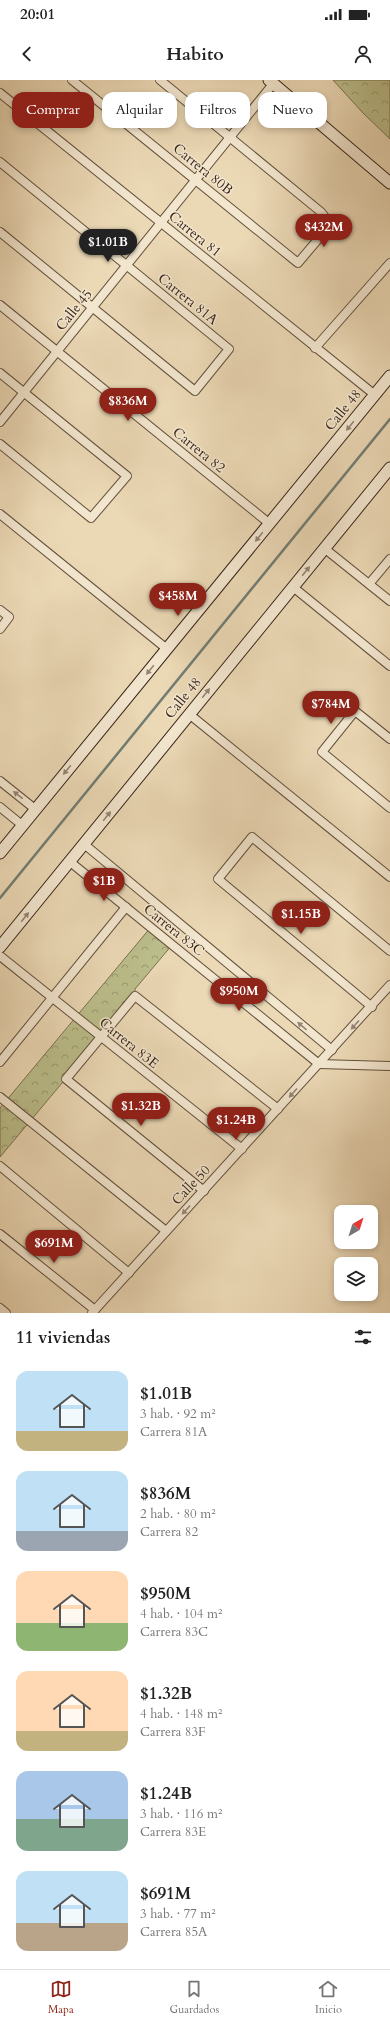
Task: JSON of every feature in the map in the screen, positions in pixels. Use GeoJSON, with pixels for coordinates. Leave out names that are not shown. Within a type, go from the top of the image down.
{"type":"FeatureCollection","features":[{"type":"Feature","properties":{"kind":"main road"},"geometry":{"type":"LineString","coordinates":[[271,82],[390,183]]}},
{"type":"Feature","properties":{"kind":"main road","name":"Calle 48"},"geometry":{"type":"LineString","coordinates":[[0,853],[390,376]]}},
{"type":"Feature","properties":{"kind":"main road","name":"Calle 48"},"geometry":{"type":"LineString","coordinates":[[0,947],[390,468]]}},
{"type":"Feature","properties":{"kind":"street","name":"Carrera 80B"},"geometry":{"type":"LineString","coordinates":[[72,80],[298,263],[325,231],[328,221],[321,212],[230,137]]}},
{"type":"Feature","properties":{"kind":"street"},"geometry":{"type":"LineString","coordinates":[[160,80],[230,137]]}},
{"type":"Feature","properties":{"kind":"street","name":"Calle 45"},"geometry":{"type":"LineString","coordinates":[[0,422],[196,180],[271,82]]}},
{"type":"Feature","properties":{"kind":"street","name":"Carrera 81"},"geometry":{"type":"LineString","coordinates":[[0,93],[375,395]]}},
{"type":"Feature","properties":{"kind":"street","name":"Carrera 81A"},"geometry":{"type":"LineString","coordinates":[[0,162],[229,349],[195,391],[92,307]]}},
{"type":"Feature","properties":{"kind":"street"},"geometry":{"type":"LineString","coordinates":[[0,232],[92,307]]}},
{"type":"Feature","properties":{"kind":"street"},"geometry":{"type":"LineString","coordinates":[[316,348],[390,263]]}},
{"type":"Feature","properties":{"kind":"street","name":"Carrera 82"},"geometry":{"type":"LineString","coordinates":[[0,305],[270,524]]}},
{"type":"Feature","properties":{"kind":"street"},"geometry":{"type":"LineString","coordinates":[[0,373],[127,476],[91,518],[0,444]]}},
{"type":"Feature","properties":{"kind":"street"},"geometry":{"type":"LineString","coordinates":[[0,514],[167,649]]}},
{"type":"Feature","properties":{"kind":"street"},"geometry":{"type":"LineString","coordinates":[[324,548],[390,601]]}},
{"type":"Feature","properties":{"kind":"street"},"geometry":{"type":"LineString","coordinates":[[369,584],[390,559]]}},
{"type":"Feature","properties":{"kind":"street"},"geometry":{"type":"LineString","coordinates":[[293,587],[390,666]]}},
{"type":"Feature","properties":{"kind":"street"},"geometry":{"type":"LineString","coordinates":[[0,610],[9,617],[0,628]]}},
{"type":"Feature","properties":{"kind":"street"},"geometry":{"type":"LineString","coordinates":[[390,739],[355,711],[322,752],[390,808]]}},
{"type":"Feature","properties":{"kind":"street"},"geometry":{"type":"LineString","coordinates":[[189,714],[390,877]]}},
{"type":"Feature","properties":{"kind":"street"},"geometry":{"type":"LineString","coordinates":[[0,781],[36,809]]}},
{"type":"Feature","properties":{"kind":"street"},"geometry":{"type":"LineString","coordinates":[[0,807],[22,825]]}},
{"type":"Feature","properties":{"kind":"street"},"geometry":{"type":"LineString","coordinates":[[372,1007],[218,879],[252,837],[390,950]]}},
{"type":"Feature","properties":{"kind":"street","name":"Carrera 83C"},"geometry":{"type":"LineString","coordinates":[[84,844],[332,1050]]}},
{"type":"Feature","properties":{"kind":"street","name":"Carrera 83C"},"geometry":{"type":"LineString","coordinates":[[70,861],[319,1064]]}},
{"type":"Feature","properties":{"kind":"street"},"geometry":{"type":"LineString","coordinates":[[0,1062],[126,907]]}},
{"type":"Feature","properties":{"kind":"street","name":"Carrera 83E"},"geometry":{"type":"LineString","coordinates":[[0,956],[242,1149]]}},
{"type":"Feature","properties":{"kind":"street","name":"Calle 50"},"geometry":{"type":"LineString","coordinates":[[94,1312],[166,1230],[204,1191],[372,1007],[390,985]]}},
{"type":"Feature","properties":{"kind":"street"},"geometry":{"type":"LineString","coordinates":[[204,1191],[66,1079],[135,996],[278,1109]]}},
{"type":"Feature","properties":{"kind":"street"},"geometry":{"type":"LineString","coordinates":[[319,1064],[390,1066]]}},
{"type":"Feature","properties":{"kind":"street"},"geometry":{"type":"LineString","coordinates":[[0,1097],[166,1230]]}},
{"type":"Feature","properties":{"kind":"street"},"geometry":{"type":"LineString","coordinates":[[0,1166],[128,1273]]}},
{"type":"Feature","properties":{"kind":"street"},"geometry":{"type":"LineString","coordinates":[[0,1234],[94,1312]]}},
{"type":"Feature","properties":{"kind":"street"},"geometry":{"type":"LineString","coordinates":[[0,1308],[6,1313]]}},
{"type":"Feature","properties":{"kind":"green space"},"geometry":{"type":"Polygon","coordinates":[[[333,80],[390,80],[390,139],[363,113],[333,80]]]}},
{"type":"Feature","properties":{"kind":"green space"},"geometry":{"type":"Polygon","coordinates":[[[151,927],[172,945],[135,989],[135,996],[0,1157],[0,1108],[151,927]]]}},
{"type":"Feature","properties":{"kind":"waterway"},"geometry":{"type":"LineString","coordinates":[[0,898],[390,419]]}}]}
